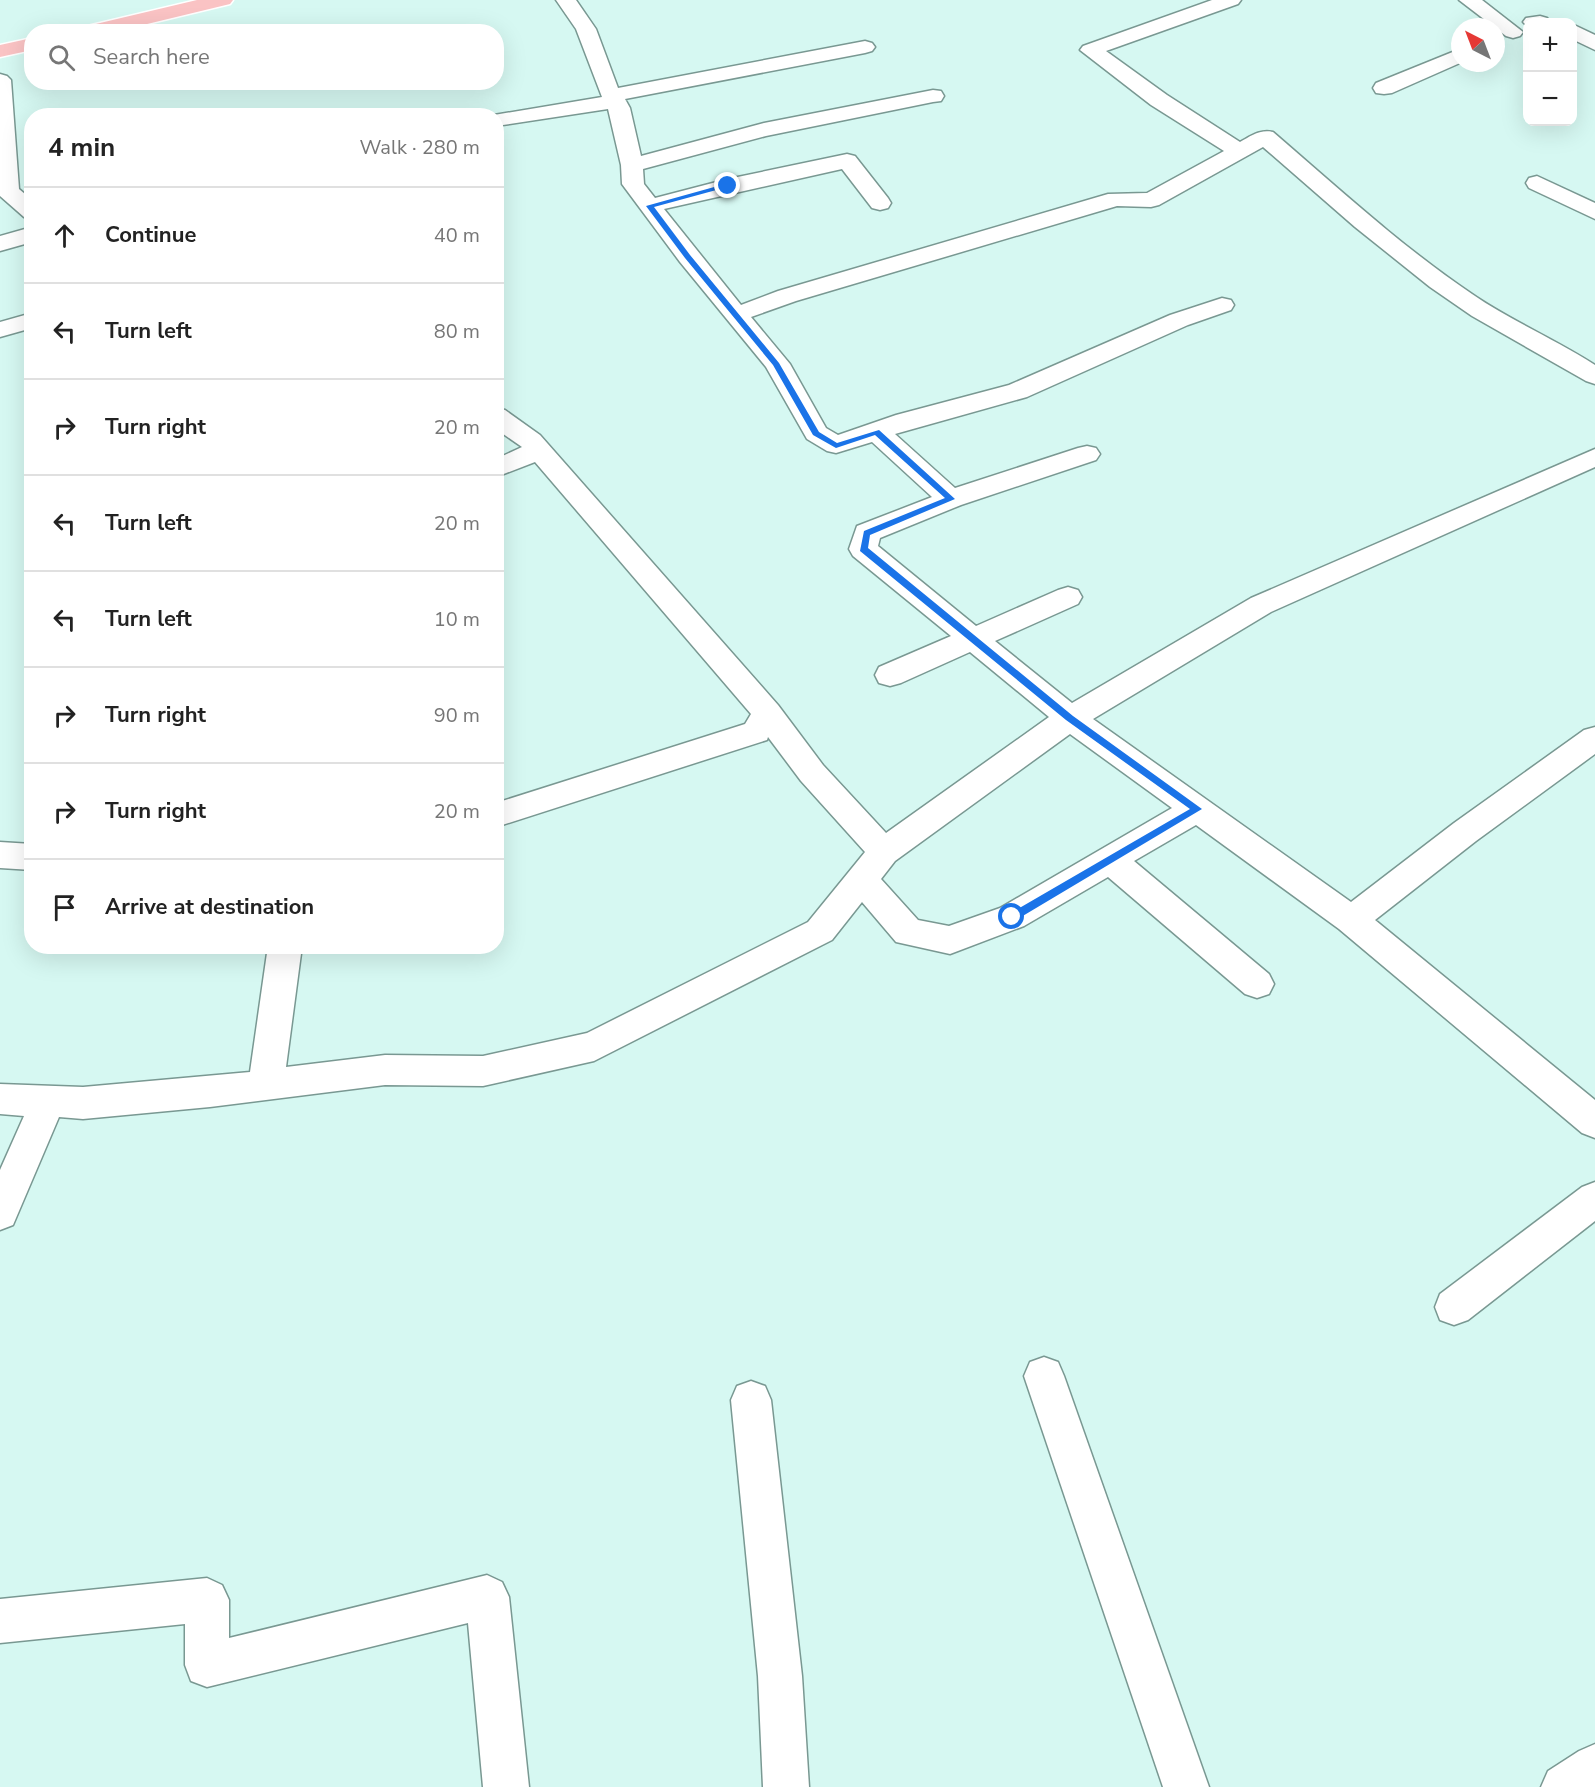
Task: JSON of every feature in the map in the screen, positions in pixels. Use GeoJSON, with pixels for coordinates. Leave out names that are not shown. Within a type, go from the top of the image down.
{"type":"FeatureCollection","features":[{"type":"Feature","properties":{"kind":"highway"},"geometry":{"type":"LineString","coordinates":[[120,24],[223,0]]}},
{"type":"Feature","properties":{"kind":"highway"},"geometry":{"type":"LineString","coordinates":[[0,51],[24,46]]}},
{"type":"Feature","properties":{"kind":"street"},"geometry":{"type":"LineString","coordinates":[[566,0],[586,29],[607,87],[614,98],[633,165],[633,184],[735,315],[777,364],[816,434],[836,446],[905,421],[1018,391],[1159,329],[1222,305]]}},
{"type":"Feature","properties":{"kind":"street"},"geometry":{"type":"LineString","coordinates":[[1171,0],[1186,16]]}},
{"type":"Feature","properties":{"kind":"street"},"geometry":{"type":"LineString","coordinates":[[1231,0],[1090,50],[1159,100],[1239,151]]}},
{"type":"Feature","properties":{"kind":"street"},"geometry":{"type":"LineString","coordinates":[[1470,0],[1512,32]]}},
{"type":"Feature","properties":{"kind":"street"},"geometry":{"type":"LineString","coordinates":[[1577,33],[1595,44]]}},
{"type":"Feature","properties":{"kind":"street"},"geometry":{"type":"LineString","coordinates":[[504,119],[865,47]]}},
{"type":"Feature","properties":{"kind":"street"},"geometry":{"type":"LineString","coordinates":[[1384,88],[1451,59]]}},
{"type":"Feature","properties":{"kind":"street"},"geometry":{"type":"LineString","coordinates":[[0,80],[8,191],[24,205]]}},
{"type":"Feature","properties":{"kind":"street"},"geometry":{"type":"LineString","coordinates":[[633,165],[764,130],[933,96]]}},
{"type":"Feature","properties":{"kind":"street"},"geometry":{"type":"LineString","coordinates":[[735,315],[787,296],[1116,199],[1151,200],[1265,137],[1402,254],[1467,302],[1568,357],[1595,376]]}},
{"type":"Feature","properties":{"kind":"street"},"geometry":{"type":"LineString","coordinates":[[649,206],[728,186],[847,161],[880,203]]}},
{"type":"Feature","properties":{"kind":"street"},"geometry":{"type":"LineString","coordinates":[[1537,183],[1595,212]]}},
{"type":"Feature","properties":{"kind":"street"},"geometry":{"type":"LineString","coordinates":[[0,244],[24,236]]}},
{"type":"Feature","properties":{"kind":"street"},"geometry":{"type":"LineString","coordinates":[[0,330],[24,322]]}},
{"type":"Feature","properties":{"kind":"street"},"geometry":{"type":"LineString","coordinates":[[504,422],[531,441],[539,450],[767,713],[812,773],[884,852]]}},
{"type":"Feature","properties":{"kind":"street"},"geometry":{"type":"LineString","coordinates":[[876,431],[951,499]]}},
{"type":"Feature","properties":{"kind":"street"},"geometry":{"type":"LineString","coordinates":[[504,465],[539,450]]}},
{"type":"Feature","properties":{"kind":"street"},"geometry":{"type":"LineString","coordinates":[[1087,454],[951,499],[867,533],[863,549],[1070,718],[1351,920],[1595,1122]]}},
{"type":"Feature","properties":{"kind":"street"},"geometry":{"type":"LineString","coordinates":[[0,1099],[83,1103],[266,1085],[385,1070],[483,1071],[594,1046],[820,931],[884,852],[1070,718],[1261,605],[1595,457]]}},
{"type":"Feature","properties":{"kind":"street"},"geometry":{"type":"LineString","coordinates":[[890,675],[1068,597]]}},
{"type":"Feature","properties":{"kind":"street"},"geometry":{"type":"LineString","coordinates":[[504,813],[756,732],[767,713]]}},
{"type":"Feature","properties":{"kind":"street"},"geometry":{"type":"LineString","coordinates":[[1351,920],[1465,832],[1595,738]]}},
{"type":"Feature","properties":{"kind":"street"},"geometry":{"type":"LineString","coordinates":[[862,879],[908,932],[950,940],[1012,917],[1197,809]]}},
{"type":"Feature","properties":{"kind":"street"},"geometry":{"type":"LineString","coordinates":[[0,855],[24,856]]}},
{"type":"Feature","properties":{"kind":"street"},"geometry":{"type":"LineString","coordinates":[[1110,860],[1257,984]]}},
{"type":"Feature","properties":{"kind":"street"},"geometry":{"type":"LineString","coordinates":[[266,1085],[284,954]]}},
{"type":"Feature","properties":{"kind":"street"},"geometry":{"type":"LineString","coordinates":[[0,1213],[48,1101]]}},
{"type":"Feature","properties":{"kind":"street"},"geometry":{"type":"LineString","coordinates":[[1454,1307],[1595,1199]]}},
{"type":"Feature","properties":{"kind":"street"},"geometry":{"type":"LineString","coordinates":[[1044,1376],[1186,1787]]}},
{"type":"Feature","properties":{"kind":"street"},"geometry":{"type":"LineString","coordinates":[[751,1400],[780,1676],[786,1787]]}},
{"type":"Feature","properties":{"kind":"street"},"geometry":{"type":"LineString","coordinates":[[0,1621],[207,1600],[207,1665],[487,1597],[506,1787]]}},
{"type":"Feature","properties":{"kind":"street"},"geometry":{"type":"LineString","coordinates":[[1564,1787],[1595,1767]]}},
{"type":"Feature","properties":{"kind":"route"},"geometry":{"type":"LineString","coordinates":[[728,186],[649,206],[777,364],[816,434],[836,446],[876,431],[951,499],[867,533],[863,549],[1070,718],[1197,809],[1012,917]]}}]}
